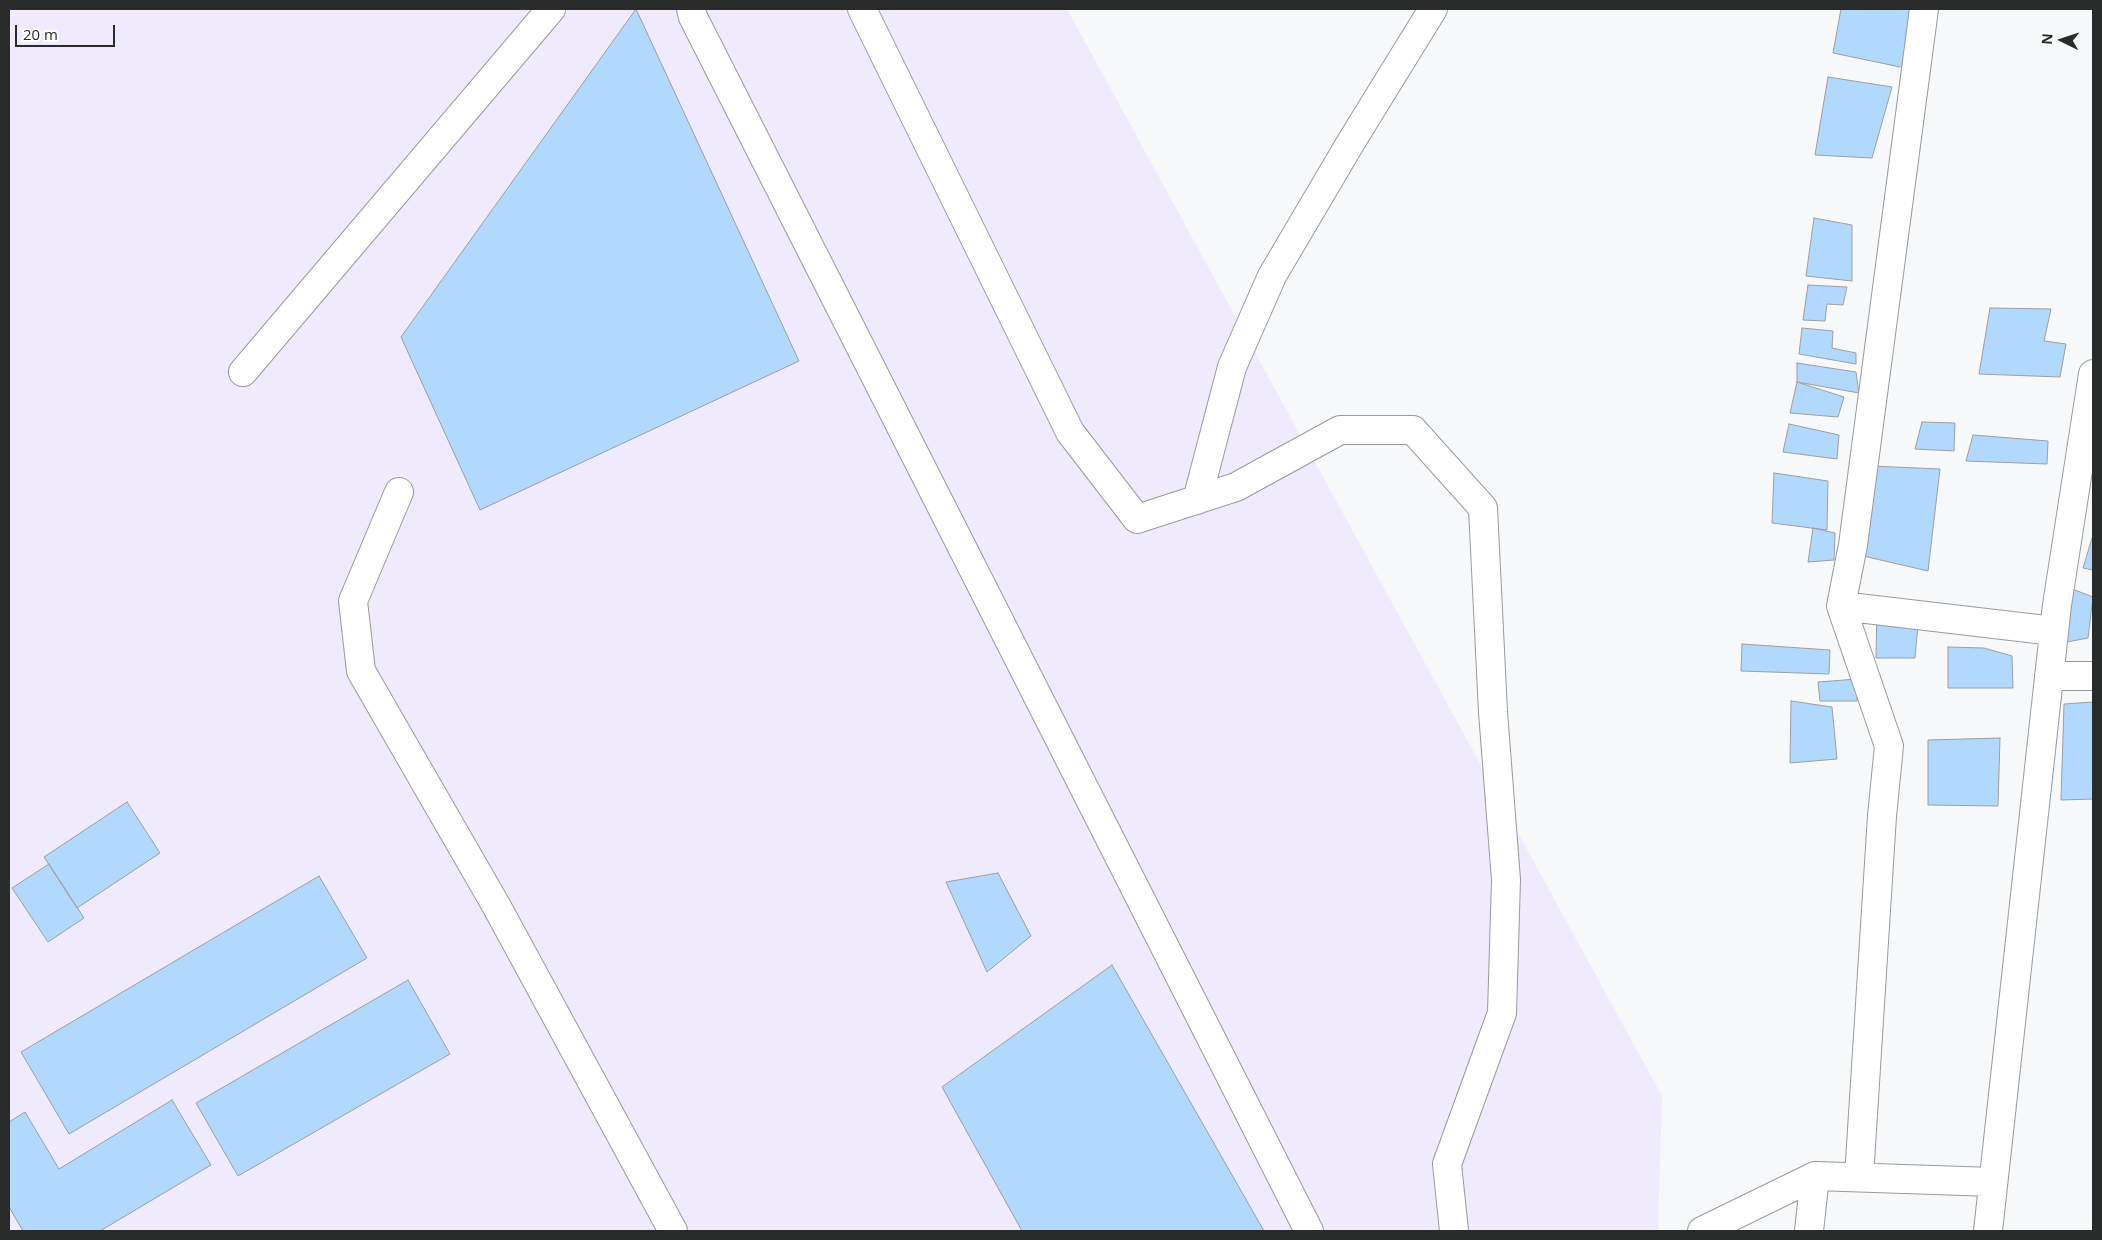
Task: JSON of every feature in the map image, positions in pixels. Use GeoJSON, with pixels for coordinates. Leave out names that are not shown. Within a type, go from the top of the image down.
{"type":"FeatureCollection","features":[{"type":"Feature","properties":{"kind":"street"},"geometry":{"type":"LineString","coordinates":[[243,372],[551,9]]}},
{"type":"Feature","properties":{"kind":"street"},"geometry":{"type":"LineString","coordinates":[[691,9],[693,17],[1310,1231]]}},
{"type":"Feature","properties":{"kind":"street"},"geometry":{"type":"LineString","coordinates":[[862,9],[1070,432],[1137,519],[1236,487],[1340,430],[1413,430],[1483,508],[1493,712],[1506,880],[1502,1013],[1447,1164],[1454,1231]]}},
{"type":"Feature","properties":{"kind":"street"},"geometry":{"type":"LineString","coordinates":[[1197,500],[1232,367],[1272,276],[1433,9]]}},
{"type":"Feature","properties":{"kind":"street"},"geometry":{"type":"LineString","coordinates":[[1859,1178],[1889,746],[1841,606],[1853,545],[1924,9]]}},
{"type":"Feature","properties":{"kind":"street"},"geometry":{"type":"LineString","coordinates":[[1988,1231],[2054,631],[2093,374]]}},
{"type":"Feature","properties":{"kind":"street"},"geometry":{"type":"LineString","coordinates":[[399,492],[353,601],[361,671],[497,907],[673,1231]]}},
{"type":"Feature","properties":{"kind":"street"},"geometry":{"type":"LineString","coordinates":[[1841,606],[2054,631]]}},
{"type":"Feature","properties":{"kind":"street"},"geometry":{"type":"LineString","coordinates":[[2049,676],[2093,676]]}},
{"type":"Feature","properties":{"kind":"street"},"geometry":{"type":"LineString","coordinates":[[1809,1231],[1815,1176]]}},
{"type":"Feature","properties":{"kind":"street"},"geometry":{"type":"LineString","coordinates":[[1702,1231],[1815,1176],[1993,1182]]}},
{"type":"Feature","properties":{"kind":"shaded area"},"geometry":{"type":"Polygon","coordinates":[[[9,9],[1067,9],[1662,1096],[1658,1231],[9,1231],[9,9]]]}},
{"type":"Feature","properties":{"kind":"building"},"geometry":{"type":"Polygon","coordinates":[[[636,9],[799,361],[480,510],[401,337],[636,9]]]}},
{"type":"Feature","properties":{"kind":"building"},"geometry":{"type":"Polygon","coordinates":[[[1841,9],[1913,9],[1905,68],[1833,53],[1841,9]]]}},
{"type":"Feature","properties":{"kind":"building"},"geometry":{"type":"Polygon","coordinates":[[[1828,77],[1892,87],[1872,158],[1815,155],[1828,77]]]}},
{"type":"Feature","properties":{"kind":"building"},"geometry":{"type":"Polygon","coordinates":[[[1814,218],[1852,225],[1852,281],[1806,276],[1814,218]]]}},
{"type":"Feature","properties":{"kind":"building"},"geometry":{"type":"Polygon","coordinates":[[[1808,285],[1847,287],[1843,305],[1827,304],[1825,321],[1803,320],[1808,285]]]}},
{"type":"Feature","properties":{"kind":"building"},"geometry":{"type":"Polygon","coordinates":[[[1990,308],[2051,309],[2044,341],[2066,344],[2060,377],[1979,374],[1990,308]]]}},
{"type":"Feature","properties":{"kind":"building"},"geometry":{"type":"Polygon","coordinates":[[[1802,328],[1833,331],[1832,348],[1856,353],[1856,364],[1799,354],[1802,328]]]}},
{"type":"Feature","properties":{"kind":"building"},"geometry":{"type":"Polygon","coordinates":[[[1797,363],[1856,372],[1859,393],[1797,382],[1797,363]]]}},
{"type":"Feature","properties":{"kind":"building"},"geometry":{"type":"Polygon","coordinates":[[[1797,382],[1844,397],[1838,417],[1790,413],[1797,382]]]}},
{"type":"Feature","properties":{"kind":"building"},"geometry":{"type":"Polygon","coordinates":[[[1922,422],[1955,423],[1954,451],[1915,449],[1922,422]]]}},
{"type":"Feature","properties":{"kind":"building"},"geometry":{"type":"Polygon","coordinates":[[[1789,424],[1839,435],[1837,459],[1783,452],[1789,424]]]}},
{"type":"Feature","properties":{"kind":"building"},"geometry":{"type":"Polygon","coordinates":[[[1973,435],[2048,441],[2047,464],[1966,461],[1973,435]]]}},
{"type":"Feature","properties":{"kind":"building"},"geometry":{"type":"Polygon","coordinates":[[[1871,466],[1940,469],[1928,571],[1859,555],[1871,466]]]}},
{"type":"Feature","properties":{"kind":"building"},"geometry":{"type":"Polygon","coordinates":[[[1774,473],[1828,481],[1827,530],[1772,523],[1774,473]]]}},
{"type":"Feature","properties":{"kind":"building"},"geometry":{"type":"Polygon","coordinates":[[[1813,528],[1835,533],[1834,560],[1808,562],[1813,528]]]}},
{"type":"Feature","properties":{"kind":"building"},"geometry":{"type":"Polygon","coordinates":[[[2093,535],[2093,570],[2083,568],[2093,535]]]}},
{"type":"Feature","properties":{"kind":"building"},"geometry":{"type":"Polygon","coordinates":[[[2067,587],[2093,597],[2088,638],[2067,642],[2067,587]]]}},
{"type":"Feature","properties":{"kind":"building"},"geometry":{"type":"Polygon","coordinates":[[[1877,601],[1920,603],[1915,658],[1876,658],[1877,601]]]}},
{"type":"Feature","properties":{"kind":"building"},"geometry":{"type":"Polygon","coordinates":[[[1742,644],[1830,650],[1829,674],[1741,671],[1742,644]]]}},
{"type":"Feature","properties":{"kind":"building"},"geometry":{"type":"Polygon","coordinates":[[[1948,647],[1984,648],[2012,656],[2013,688],[1948,688],[1948,647]]]}},
{"type":"Feature","properties":{"kind":"building"},"geometry":{"type":"Polygon","coordinates":[[[1857,679],[1857,701],[1820,701],[1818,682],[1857,679]]]}},
{"type":"Feature","properties":{"kind":"building"},"geometry":{"type":"Polygon","coordinates":[[[1791,701],[1832,707],[1837,759],[1790,763],[1791,701]]]}},
{"type":"Feature","properties":{"kind":"building"},"geometry":{"type":"Polygon","coordinates":[[[2093,702],[2093,799],[2061,800],[2064,704],[2093,702]]]}},
{"type":"Feature","properties":{"kind":"building"},"geometry":{"type":"Polygon","coordinates":[[[2000,738],[1998,806],[1928,805],[1928,740],[2000,738]]]}},
{"type":"Feature","properties":{"kind":"building"},"geometry":{"type":"Polygon","coordinates":[[[127,802],[160,853],[77,908],[44,857],[127,802]]]}},
{"type":"Feature","properties":{"kind":"building"},"geometry":{"type":"Polygon","coordinates":[[[49,864],[84,918],[48,942],[12,888],[49,864]]]}},
{"type":"Feature","properties":{"kind":"building"},"geometry":{"type":"Polygon","coordinates":[[[998,873],[1031,936],[987,972],[946,882],[998,873]]]}},
{"type":"Feature","properties":{"kind":"building"},"geometry":{"type":"Polygon","coordinates":[[[319,876],[367,958],[69,1134],[21,1052],[319,876]]]}},
{"type":"Feature","properties":{"kind":"building"},"geometry":{"type":"Polygon","coordinates":[[[1112,965],[1264,1231],[1022,1231],[942,1087],[1112,965]]]}},
{"type":"Feature","properties":{"kind":"building"},"geometry":{"type":"Polygon","coordinates":[[[408,980],[450,1054],[238,1176],[196,1103],[408,980]]]}},
{"type":"Feature","properties":{"kind":"building"},"geometry":{"type":"Polygon","coordinates":[[[172,1100],[211,1165],[100,1231],[23,1231],[9,1207],[9,1122],[25,1112],[59,1169],[172,1100]]]}}]}
